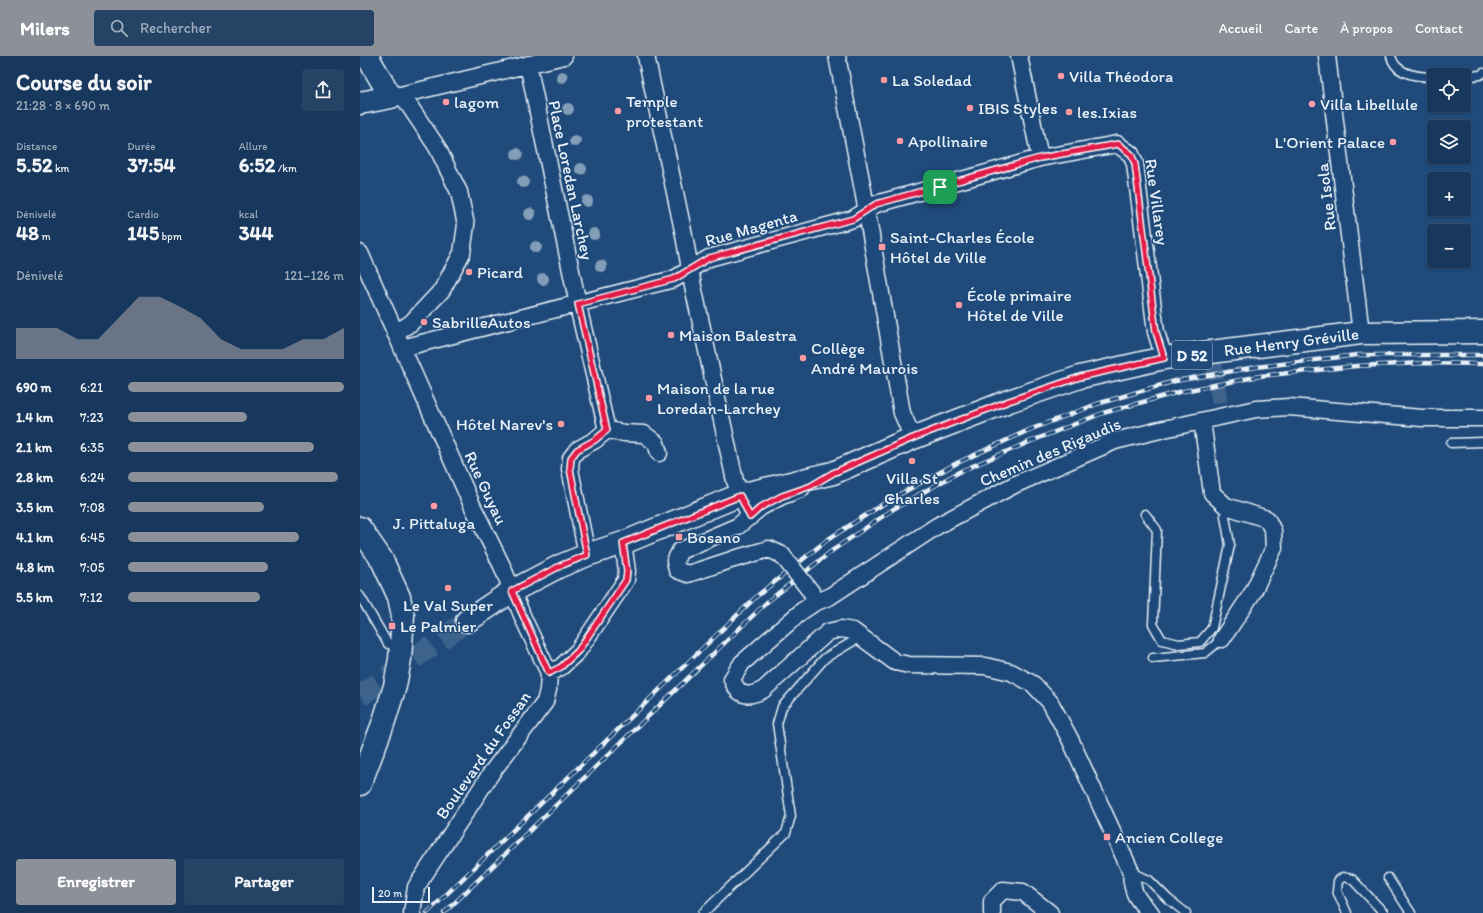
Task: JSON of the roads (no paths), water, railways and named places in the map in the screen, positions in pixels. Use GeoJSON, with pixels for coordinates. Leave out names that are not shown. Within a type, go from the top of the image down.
{"type":"FeatureCollection","features":[{"type":"Feature","properties":{"kind":"main road"},"geometry":{"type":"LineString","coordinates":[[361,102],[396,96],[367,56]]}},
{"type":"Feature","properties":{"kind":"main road","name":"Rue Henry Gréville"},"geometry":{"type":"LineString","coordinates":[[740,496],[833,473],[913,438],[1009,401],[1080,377],[1164,358],[1214,357],[1361,333],[1418,331],[1483,332]]}},
{"type":"Feature","properties":{"kind":"main road","name":"D 52"},"geometry":{"type":"LineString","coordinates":[[467,621],[512,591],[560,566],[623,543],[740,496]]}},
{"type":"Feature","properties":{"kind":"main road"},"geometry":{"type":"LineString","coordinates":[[360,528],[382,560],[399,597],[403,616],[401,646],[395,686],[383,724],[360,784]]}},
{"type":"Feature","properties":{"kind":"street"},"geometry":{"type":"LineString","coordinates":[[395,333],[411,323],[442,290],[462,253],[466,225],[459,192],[437,147],[396,96],[564,56]]}},
{"type":"Feature","properties":{"kind":"street"},"geometry":{"type":"LineString","coordinates":[[646,56],[735,481],[750,517]]}},
{"type":"Feature","properties":{"kind":"street"},"geometry":{"type":"LineString","coordinates":[[837,56],[902,413],[913,438]]}},
{"type":"Feature","properties":{"kind":"street"},"geometry":{"type":"LineString","coordinates":[[1018,56],[1040,158]]}},
{"type":"Feature","properties":{"kind":"street","name":"Rue Isola"},"geometry":{"type":"LineString","coordinates":[[1327,56],[1361,333]]}},
{"type":"Feature","properties":{"kind":"street","name":"Place Loredan Larchey"},"geometry":{"type":"LineString","coordinates":[[528,64],[578,304],[607,430]]}},
{"type":"Feature","properties":{"kind":"street","name":"Rue Villarey"},"geometry":{"type":"LineString","coordinates":[[1040,158],[1118,144],[1131,154],[1135,164],[1156,332],[1164,358]]}},
{"type":"Feature","properties":{"kind":"street","name":"Rue Magenta"},"geometry":{"type":"LineString","coordinates":[[402,348],[674,279],[709,258],[853,219],[876,204],[1040,158]]}},
{"type":"Feature","properties":{"kind":"street","name":"Rue Guyau"},"geometry":{"type":"LineString","coordinates":[[360,253],[472,505],[502,566],[549,673]]}},
{"type":"Feature","properties":{"kind":"street","name":"Chemin des Rigaudis"},"geometry":{"type":"LineString","coordinates":[[862,636],[852,631],[841,629],[828,632],[763,690],[752,695],[743,694],[735,688],[732,679],[742,663],[802,611],[813,598],[829,597],[937,526],[1014,485],[1115,441],[1202,421],[1256,404],[1422,418],[1483,418]]}},
{"type":"Feature","properties":{"kind":"street"},"geometry":{"type":"LineString","coordinates":[[1202,421],[1212,493],[1226,506],[1267,519],[1273,531],[1274,548],[1253,592],[1222,639]]}},
{"type":"Feature","properties":{"kind":"street"},"geometry":{"type":"LineString","coordinates":[[587,555],[570,469],[571,458],[577,450],[595,440],[607,430],[644,434],[656,443],[659,453]]}},
{"type":"Feature","properties":{"kind":"street"},"geometry":{"type":"LineString","coordinates":[[813,598],[782,554],[769,549],[688,574],[677,570],[675,561],[680,551],[738,526],[761,507],[782,496],[811,486],[833,473]]}},
{"type":"Feature","properties":{"kind":"street"},"geometry":{"type":"LineString","coordinates":[[549,673],[561,667],[578,651],[626,580],[627,571],[623,543]]}},
{"type":"Feature","properties":{"kind":"street"},"geometry":{"type":"LineString","coordinates":[[862,636],[895,662],[909,665],[985,666],[1011,672],[1033,684],[1050,702],[1070,739],[1131,872],[1132,888],[1142,904],[1151,913]]}},
{"type":"Feature","properties":{"kind":"street","name":"Boulevard du Fossan"},"geometry":{"type":"LineString","coordinates":[[412,913],[416,887],[492,772],[544,702],[548,690],[549,673]]}},
{"type":"Feature","properties":{"kind":"street"},"geometry":{"type":"LineString","coordinates":[[992,913],[992,901],[1003,890],[1023,892],[1050,913]]}},
{"type":"Feature","properties":{"kind":"lane"},"geometry":{"type":"LineString","coordinates":[[1391,56],[1392,63],[1404,72],[1418,77],[1427,77]]}},
{"type":"Feature","properties":{"kind":"lane"},"geometry":{"type":"LineString","coordinates":[[1471,76],[1483,73]]}},
{"type":"Feature","properties":{"kind":"lane"},"geometry":{"type":"LineString","coordinates":[[1451,443],[1483,442]]}},
{"type":"Feature","properties":{"kind":"lane"},"geometry":{"type":"LineString","coordinates":[[1145,514],[1157,530],[1153,624],[1162,640],[1179,644],[1200,642],[1212,628],[1230,545],[1225,516],[1226,506]]}},
{"type":"Feature","properties":{"kind":"lane"},"geometry":{"type":"LineString","coordinates":[[360,596],[388,644],[401,646]]}},
{"type":"Feature","properties":{"kind":"lane"},"geometry":{"type":"LineString","coordinates":[[703,913],[786,834],[791,816],[777,724],[782,707],[826,658],[862,636]]}},
{"type":"Feature","properties":{"kind":"lane"},"geometry":{"type":"LineString","coordinates":[[1153,658],[1206,653],[1222,639]]}},
{"type":"Feature","properties":{"kind":"lane"},"geometry":{"type":"LineString","coordinates":[[1131,872],[1149,880],[1168,899],[1186,913]]}},
{"type":"Feature","properties":{"kind":"lane"},"geometry":{"type":"LineString","coordinates":[[1347,913],[1337,891],[1338,881],[1343,877],[1352,879],[1384,913]]}},
{"type":"Feature","properties":{"kind":"lane"},"geometry":{"type":"LineString","coordinates":[[1388,878],[1411,913]]}},
{"type":"Feature","properties":{"kind":"tunnel"},"geometry":{"type":"LineString","coordinates":[[1214,363],[1220,405]]}},
{"type":"Feature","properties":{"kind":"tunnel"},"geometry":{"type":"LineString","coordinates":[[360,696],[467,621]]}},
{"type":"Feature","properties":{"kind":"railway"},"geometry":{"type":"LineString","coordinates":[[427,913],[757,596],[827,540],[891,499],[957,463],[1029,430],[1097,404],[1175,381],[1256,367],[1357,355],[1483,355]]}},
{"type":"Feature","properties":{"kind":"railway"},"geometry":{"type":"LineString","coordinates":[[444,913],[767,602],[833,550],[895,508],[961,471],[1103,413],[1179,392],[1260,376],[1356,366],[1423,363],[1483,364]]}},
{"type":"Feature","properties":{"kind":"place","name":"Villa Théodora"},"geometry":{"type":"Point","coordinates":[1061,76]}},
{"type":"Feature","properties":{"kind":"place","name":"La Soledad"},"geometry":{"type":"Point","coordinates":[884,80]}},
{"type":"Feature","properties":{"kind":"place","name":"lagom"},"geometry":{"type":"Point","coordinates":[446,102]}},
{"type":"Feature","properties":{"kind":"place","name":"Villa Libellule"},"geometry":{"type":"Point","coordinates":[1312,104]}},
{"type":"Feature","properties":{"kind":"place","name":"IBIS Styles"},"geometry":{"type":"Point","coordinates":[970,108]}},
{"type":"Feature","properties":{"kind":"place","name":"Temple protestant"},"geometry":{"type":"Point","coordinates":[618,111]}},
{"type":"Feature","properties":{"kind":"place","name":"les.Ixias"},"geometry":{"type":"Point","coordinates":[1069,112]}},
{"type":"Feature","properties":{"kind":"place","name":"Apollinaire"},"geometry":{"type":"Point","coordinates":[900,141]}},
{"type":"Feature","properties":{"kind":"place","name":"L'Orient Palace"},"geometry":{"type":"Point","coordinates":[1393,142]}},
{"type":"Feature","properties":{"kind":"place","name":"Saint-Charles École Hôtel de Ville"},"geometry":{"type":"Point","coordinates":[882,247]}},
{"type":"Feature","properties":{"kind":"place","name":"Picard"},"geometry":{"type":"Point","coordinates":[469,272]}},
{"type":"Feature","properties":{"kind":"place","name":"École primaire Hôtel de Ville"},"geometry":{"type":"Point","coordinates":[959,305]}},
{"type":"Feature","properties":{"kind":"place","name":"SabrilleAutos"},"geometry":{"type":"Point","coordinates":[424,322]}},
{"type":"Feature","properties":{"kind":"place","name":"Maison Balestra"},"geometry":{"type":"Point","coordinates":[671,335]}},
{"type":"Feature","properties":{"kind":"place","name":"Collège André Maurois"},"geometry":{"type":"Point","coordinates":[803,358]}},
{"type":"Feature","properties":{"kind":"place","name":"Maison de la rue Loredan-Larchey"},"geometry":{"type":"Point","coordinates":[649,398]}},
{"type":"Feature","properties":{"kind":"place","name":"Hôtel Narev's"},"geometry":{"type":"Point","coordinates":[561,424]}},
{"type":"Feature","properties":{"kind":"place","name":"Villa St Charles"},"geometry":{"type":"Point","coordinates":[912,461]}},
{"type":"Feature","properties":{"kind":"place","name":"J. Pittaluga"},"geometry":{"type":"Point","coordinates":[434,506]}},
{"type":"Feature","properties":{"kind":"place","name":"Bosano"},"geometry":{"type":"Point","coordinates":[679,537]}},
{"type":"Feature","properties":{"kind":"place","name":"Le Val Super"},"geometry":{"type":"Point","coordinates":[448,588]}},
{"type":"Feature","properties":{"kind":"place","name":"Le Palmier"},"geometry":{"type":"Point","coordinates":[392,626]}},
{"type":"Feature","properties":{"kind":"place","name":"Ancien College"},"geometry":{"type":"Point","coordinates":[1107,837]}}]}
